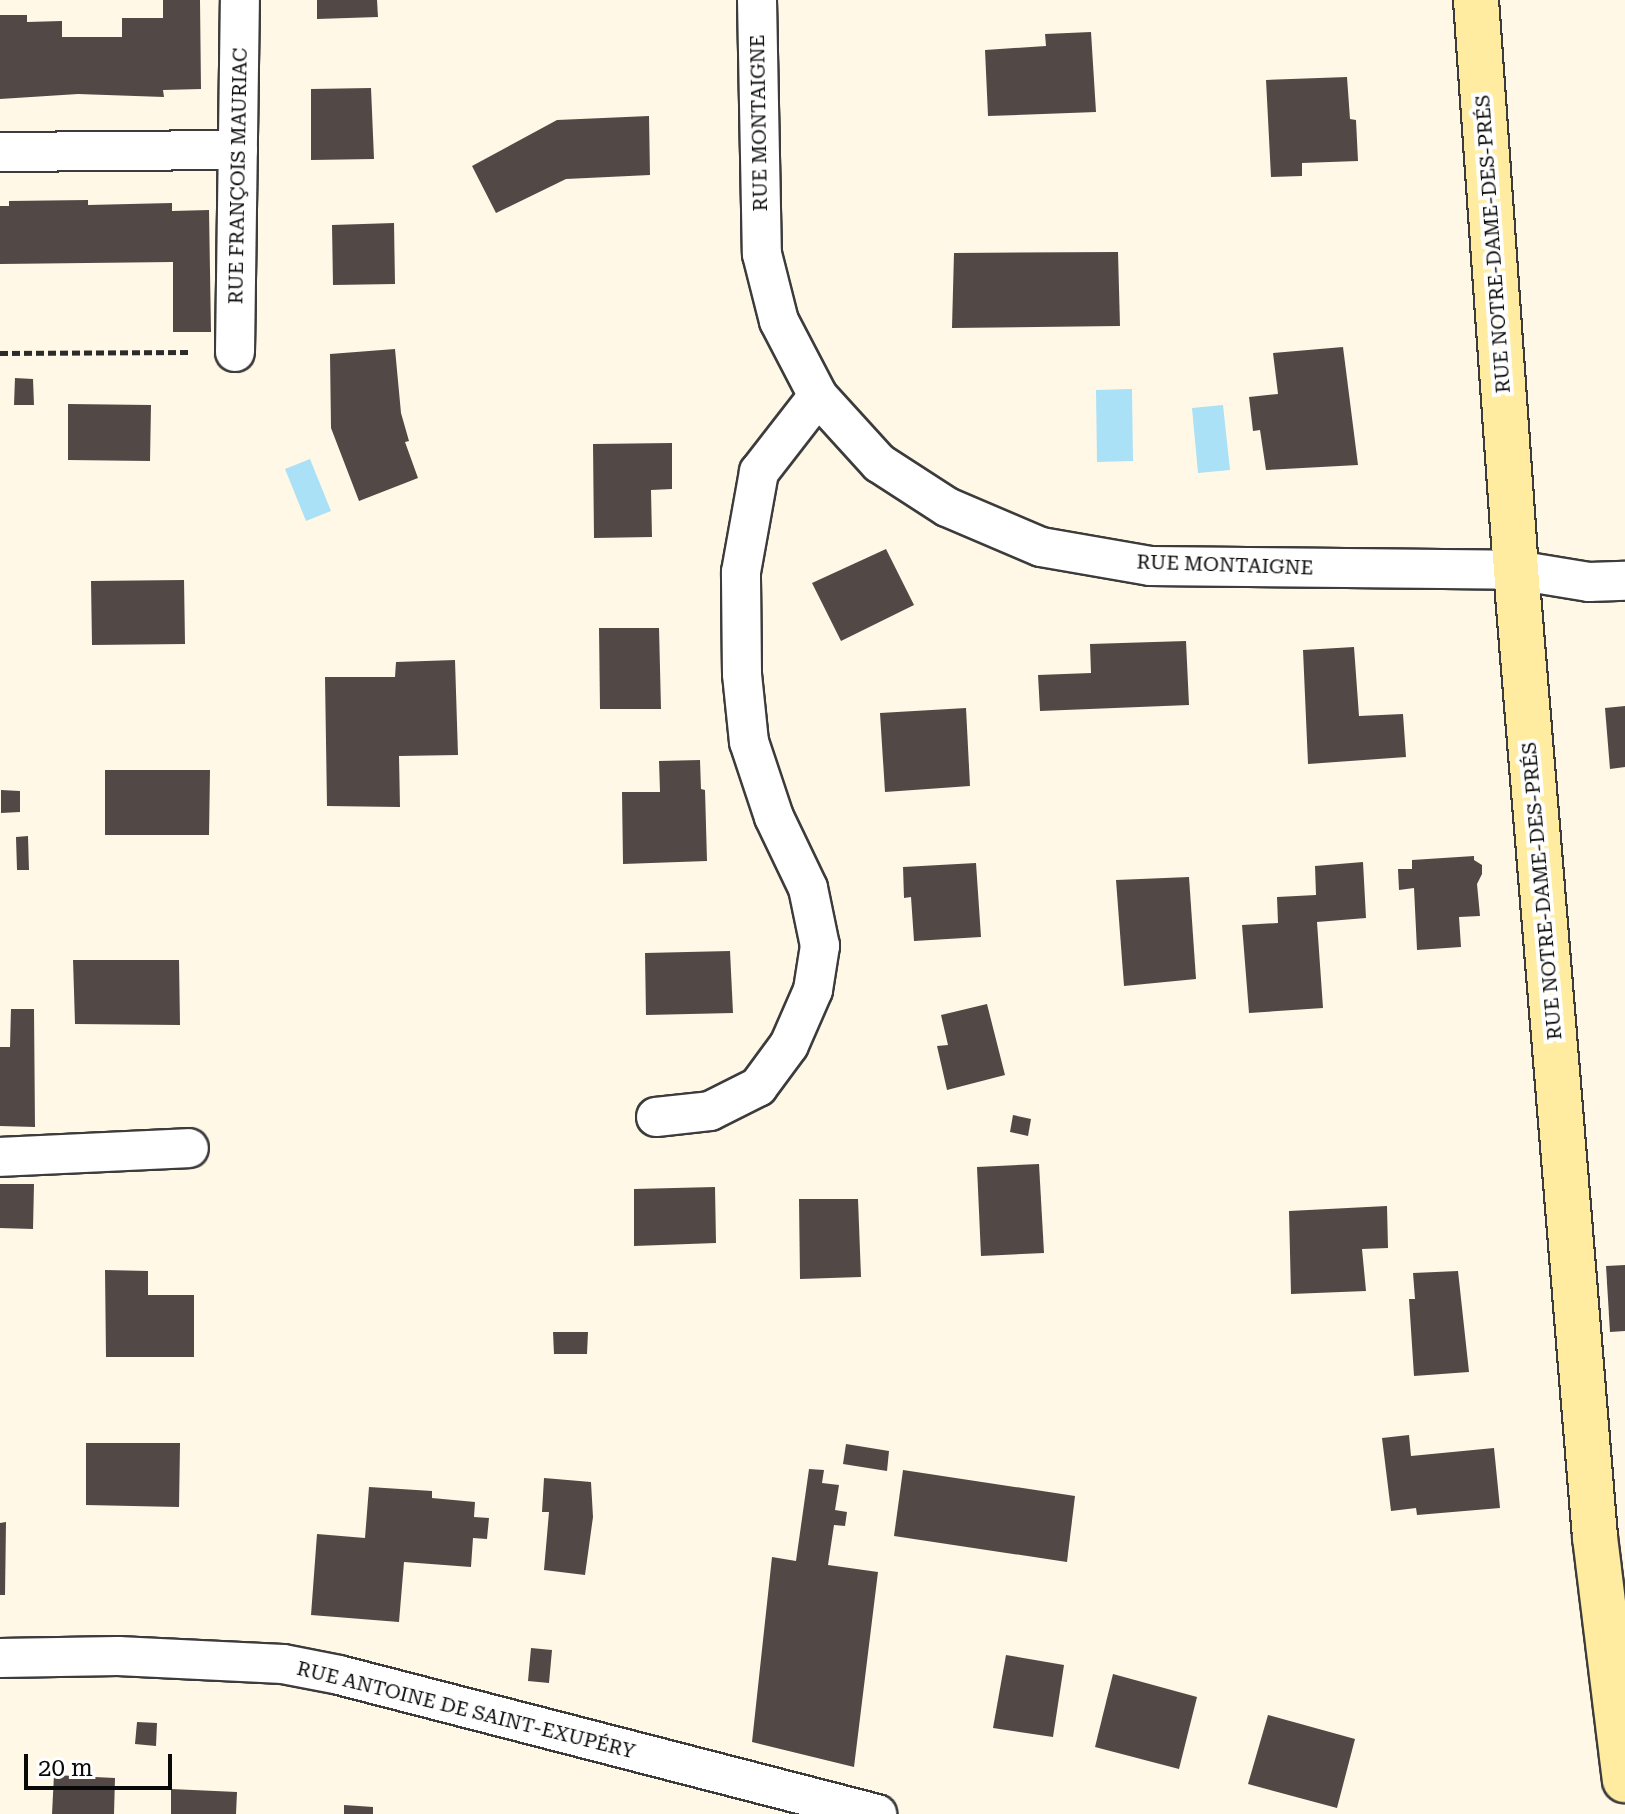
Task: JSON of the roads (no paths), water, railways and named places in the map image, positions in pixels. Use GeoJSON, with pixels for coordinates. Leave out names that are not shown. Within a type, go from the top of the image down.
{"type":"FeatureCollection","features":[{"type":"Feature","properties":{"kind":"street","name":"RUE FRANÇOIS MAURIAC"},"geometry":{"type":"LineString","coordinates":[[235,352],[240,0]]}},
{"type":"Feature","properties":{"kind":"street","name":"RUE MONTAIGNE"},"geometry":{"type":"LineString","coordinates":[[757,0],[762,254],[779,321],[818,396],[879,463],[947,507],[1041,547],[1150,566],[1516,570],[1589,582],[1625,581]]}},
{"type":"Feature","properties":{"kind":"street","name":"RUE NOTRE-DAME-DES-PRÉS"},"geometry":{"type":"LineString","coordinates":[[1476,0],[1516,570],[1595,1537],[1625,1780]]}},
{"type":"Feature","properties":{"kind":"street"},"geometry":{"type":"LineString","coordinates":[[0,152],[238,150]]}},
{"type":"Feature","properties":{"kind":"street"},"geometry":{"type":"LineString","coordinates":[[656,1117],[710,1111],[758,1087],[789,1045],[813,990],[820,946],[808,888],[774,817],[749,742],[742,674],[741,572],[759,472],[818,396]]}},
{"type":"Feature","properties":{"kind":"street"},"geometry":{"type":"LineString","coordinates":[[0,1157],[189,1148]]}},
{"type":"Feature","properties":{"kind":"street","name":"RUE ANTOINE DE SAINT-EXUPÉRY"},"geometry":{"type":"LineString","coordinates":[[0,1658],[118,1656],[283,1664],[339,1675],[877,1814]]}},
{"type":"Feature","properties":{"kind":"water"},"geometry":{"type":"Polygon","coordinates":[[[1132,389],[1133,461],[1097,462],[1096,390],[1132,389]]]}},
{"type":"Feature","properties":{"kind":"water"},"geometry":{"type":"Polygon","coordinates":[[[1223,405],[1230,470],[1198,473],[1192,408],[1223,405]]]}},
{"type":"Feature","properties":{"kind":"water"},"geometry":{"type":"Polygon","coordinates":[[[310,459],[331,511],[306,521],[285,469],[310,459]]]}}]}
